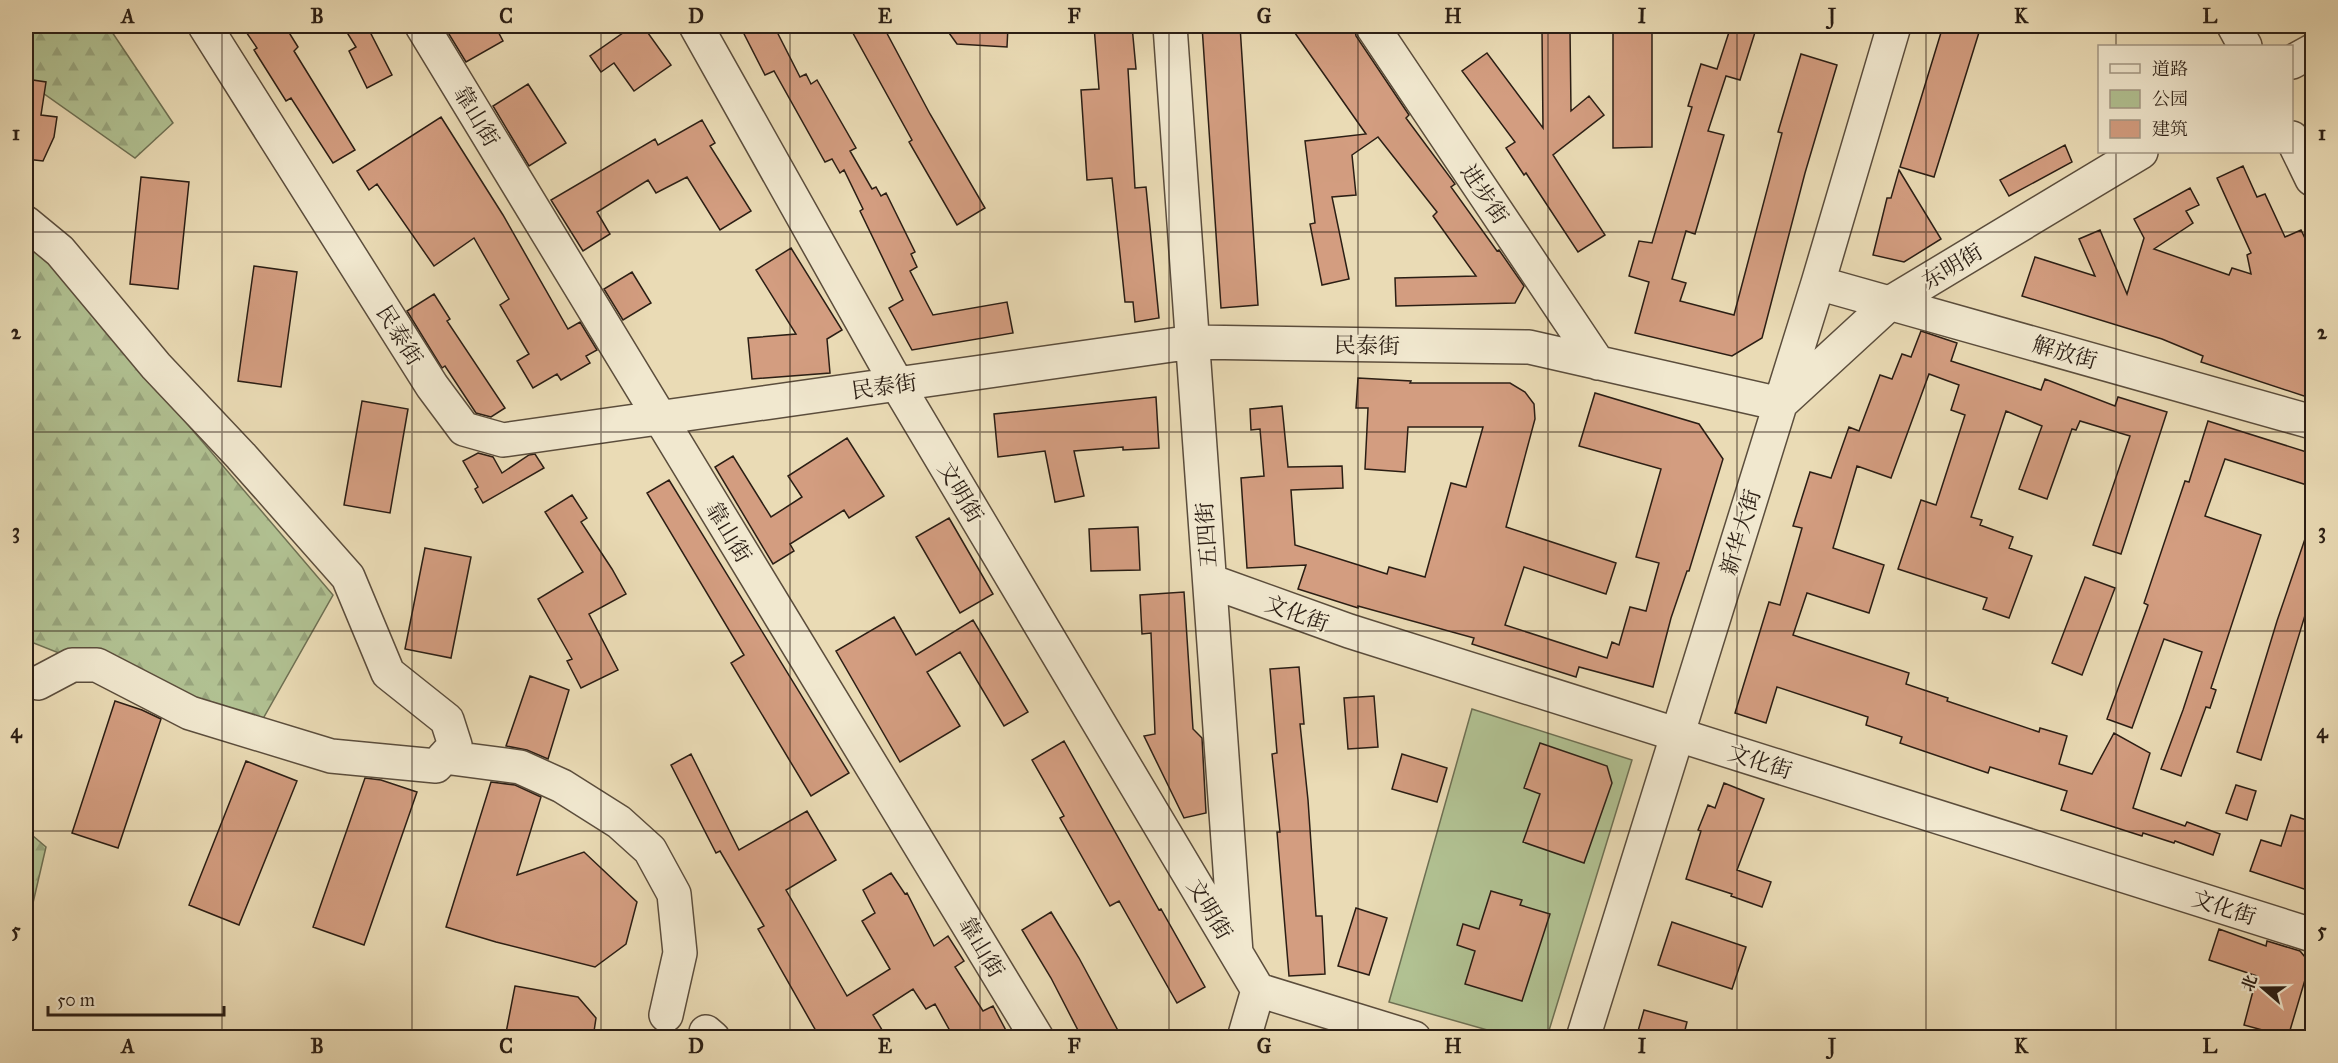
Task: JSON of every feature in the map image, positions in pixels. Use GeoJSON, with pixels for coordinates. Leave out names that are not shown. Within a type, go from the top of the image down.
{"type":"FeatureCollection","features":[{"type":"Feature","properties":{"kind":"street","name":"民泰街"},"geometry":{"type":"LineString","coordinates":[[205,26],[432,386],[464,429],[503,440],[1193,342],[1528,348],[1780,404]]}},
{"type":"Feature","properties":{"kind":"street","name":"靠山街"},"geometry":{"type":"LineString","coordinates":[[422,26],[1037,1038]]}},
{"type":"Feature","properties":{"kind":"street","name":"文明街"},"geometry":{"type":"LineString","coordinates":[[696,26],[897,384],[1236,953]]}},
{"type":"Feature","properties":{"kind":"street","name":"五四街"},"geometry":{"type":"LineString","coordinates":[[1170,26],[1236,953],[1258,990]]}},
{"type":"Feature","properties":{"kind":"street","name":"进步街"},"geometry":{"type":"LineString","coordinates":[[1372,26],[1598,363]]}},
{"type":"Feature","properties":{"kind":"street","name":"新华大街"},"geometry":{"type":"LineString","coordinates":[[1583,1038],[1818,283],[1894,26]]}},
{"type":"Feature","properties":{"kind":"street"},"geometry":{"type":"LineString","coordinates":[[2234,26],[2244,45]]}},
{"type":"Feature","properties":{"kind":"street"},"geometry":{"type":"LineString","coordinates":[[2293,61],[2313,51]]}},
{"type":"Feature","properties":{"kind":"street"},"geometry":{"type":"LineString","coordinates":[[2293,140],[2313,179]]}},
{"type":"Feature","properties":{"kind":"street","name":"东明街"},"geometry":{"type":"LineString","coordinates":[[1780,404],[1890,303],[2139,153]]}},
{"type":"Feature","properties":{"kind":"street"},"geometry":{"type":"LineString","coordinates":[[26,223],[60,251],[156,366],[241,456],[348,577],[388,673],[447,720],[456,745],[436,766],[331,756],[190,713],[97,665],[72,665],[38,683]]}},
{"type":"Feature","properties":{"kind":"street","name":"解放街"},"geometry":{"type":"LineString","coordinates":[[1818,283],[2313,422]]}},
{"type":"Feature","properties":{"kind":"street","name":"文化街"},"geometry":{"type":"LineString","coordinates":[[1210,581],[1349,631],[2313,935]]}},
{"type":"Feature","properties":{"kind":"street"},"geometry":{"type":"LineString","coordinates":[[444,757],[520,767],[562,786],[620,822],[650,850],[674,894],[680,953],[666,1015]]}},
{"type":"Feature","properties":{"kind":"street"},"geometry":{"type":"LineString","coordinates":[[1245,1038],[1258,990],[1414,1038]]}},
{"type":"Feature","properties":{"kind":"green space"},"geometry":{"type":"Polygon","coordinates":[[[26,26],[108,26],[173,123],[135,158],[26,81],[26,26]]]}},
{"type":"Feature","properties":{"kind":"green space"},"geometry":{"type":"Polygon","coordinates":[[[26,241],[39,250],[333,595],[256,731],[26,640],[26,241]]]}},
{"type":"Feature","properties":{"kind":"green space"},"geometry":{"type":"Polygon","coordinates":[[[1472,709],[1632,760],[1547,1037],[1512,1037],[1389,1002],[1472,709]]]}},
{"type":"Feature","properties":{"kind":"green space"},"geometry":{"type":"Polygon","coordinates":[[[26,830],[46,847],[26,933],[26,830]]]}},
{"type":"Feature","properties":{"kind":"building"},"geometry":{"type":"Polygon","coordinates":[[[242,26],[285,26],[298,47],[294,51],[355,150],[333,163],[291,98],[286,101],[254,50],[257,48],[242,26]]]}},
{"type":"Feature","properties":{"kind":"building"},"geometry":{"type":"Polygon","coordinates":[[[343,26],[367,26],[392,75],[367,88],[349,51],[356,47],[343,26]]]}},
{"type":"Feature","properties":{"kind":"building"},"geometry":{"type":"Polygon","coordinates":[[[444,26],[495,26],[503,41],[466,62],[444,26]]]}},
{"type":"Feature","properties":{"kind":"building"},"geometry":{"type":"Polygon","coordinates":[[[633,26],[643,26],[671,65],[634,91],[614,63],[601,72],[590,56],[633,26]]]}},
{"type":"Feature","properties":{"kind":"building"},"geometry":{"type":"Polygon","coordinates":[[[740,26],[774,26],[800,77],[806,74],[811,84],[817,80],[856,148],[850,151],[872,189],[876,187],[881,196],[886,193],[915,252],[911,254],[917,267],[910,271],[933,315],[1007,302],[1013,333],[912,350],[889,308],[903,300],[860,211],[863,209],[844,170],[840,173],[832,159],[825,162],[774,71],[765,75],[740,26]]]}},
{"type":"Feature","properties":{"kind":"building"},"geometry":{"type":"Polygon","coordinates":[[[849,26],[883,26],[930,114],[985,208],[957,225],[909,142],[912,140],[849,26]]]}},
{"type":"Feature","properties":{"kind":"building"},"geometry":{"type":"Polygon","coordinates":[[[944,26],[1008,26],[1007,47],[957,44],[944,26]]]}},
{"type":"Feature","properties":{"kind":"building"},"geometry":{"type":"Polygon","coordinates":[[[1094,26],[1132,26],[1136,69],[1128,69],[1135,188],[1146,187],[1159,318],[1135,322],[1133,302],[1125,302],[1112,178],[1087,180],[1081,90],[1099,89],[1094,26]]]}},
{"type":"Feature","properties":{"kind":"building"},"geometry":{"type":"Polygon","coordinates":[[[1202,26],[1240,26],[1258,305],[1221,308],[1202,26]]]}},
{"type":"Feature","properties":{"kind":"building"},"geometry":{"type":"Polygon","coordinates":[[[1290,26],[1354,26],[1356,36],[1409,115],[1406,118],[1455,184],[1451,187],[1524,286],[1515,303],[1396,306],[1395,278],[1476,276],[1433,216],[1437,212],[1378,137],[1352,155],[1356,195],[1332,197],[1349,279],[1322,285],[1310,224],[1315,223],[1305,141],[1366,134],[1290,26]]]}},
{"type":"Feature","properties":{"kind":"building"},"geometry":{"type":"Polygon","coordinates":[[[1613,26],[1652,26],[1652,147],[1613,148],[1613,26]]]}},
{"type":"Feature","properties":{"kind":"building"},"geometry":{"type":"Polygon","coordinates":[[[1731,26],[1757,26],[1740,80],[1726,76],[1708,131],[1724,135],[1695,234],[1686,231],[1672,279],[1686,283],[1680,301],[1734,315],[1782,133],[1778,132],[1801,54],[1837,65],[1805,173],[1762,338],[1732,356],[1635,333],[1649,282],[1629,276],[1639,241],[1652,243],[1692,107],[1688,106],[1701,64],[1717,69],[1731,26]]]}},
{"type":"Feature","properties":{"kind":"building"},"geometry":{"type":"Polygon","coordinates":[[[1943,26],[1981,26],[1934,177],[1900,167],[1943,26]]]}},
{"type":"Feature","properties":{"kind":"building"},"geometry":{"type":"Polygon","coordinates":[[[1570,30],[1571,111],[1589,96],[1604,115],[1553,155],[1605,235],[1578,252],[1526,173],[1524,175],[1506,148],[1515,142],[1462,71],[1487,53],[1543,128],[1542,31],[1570,30]]]}},
{"type":"Feature","properties":{"kind":"building"},"geometry":{"type":"Polygon","coordinates":[[[26,79],[46,82],[41,115],[57,117],[54,137],[43,161],[26,159],[26,79]]]}},
{"type":"Feature","properties":{"kind":"building"},"geometry":{"type":"Polygon","coordinates":[[[528,84],[566,143],[529,166],[493,106],[528,84]]]}},
{"type":"Feature","properties":{"kind":"building"},"geometry":{"type":"Polygon","coordinates":[[[441,117],[503,215],[568,329],[580,322],[597,350],[586,356],[590,363],[561,380],[557,374],[533,388],[517,361],[529,354],[500,305],[509,299],[474,238],[434,266],[377,184],[369,190],[357,171],[441,117]]]}},
{"type":"Feature","properties":{"kind":"building"},"geometry":{"type":"Polygon","coordinates":[[[702,120],[715,143],[710,146],[751,211],[720,230],[687,177],[656,193],[648,180],[597,212],[610,234],[583,251],[551,200],[655,139],[658,145],[702,120]]]}},
{"type":"Feature","properties":{"kind":"building"},"geometry":{"type":"Polygon","coordinates":[[[2065,145],[2072,162],[2009,196],[2000,180],[2065,145]]]}},
{"type":"Feature","properties":{"kind":"building"},"geometry":{"type":"Polygon","coordinates":[[[2243,166],[2257,197],[2265,194],[2285,237],[2301,230],[2313,255],[2313,399],[2201,362],[2203,356],[2162,339],[2022,296],[2035,257],[2095,276],[2079,239],[2100,230],[2127,294],[2144,238],[2134,219],[2190,188],[2199,205],[2186,211],[2193,223],[2154,249],[2229,275],[2232,268],[2251,274],[2247,255],[2251,253],[2217,178],[2243,166]]]}},
{"type":"Feature","properties":{"kind":"building"},"geometry":{"type":"Polygon","coordinates":[[[1899,170],[1941,239],[1904,262],[1873,255],[1887,198],[1891,198],[1899,170]]]}},
{"type":"Feature","properties":{"kind":"building"},"geometry":{"type":"Polygon","coordinates":[[[141,177],[189,182],[178,289],[130,284],[141,177]]]}},
{"type":"Feature","properties":{"kind":"building"},"geometry":{"type":"Polygon","coordinates":[[[791,248],[842,330],[827,339],[830,373],[752,379],[748,338],[796,334],[756,270],[791,248]]]}},
{"type":"Feature","properties":{"kind":"building"},"geometry":{"type":"Polygon","coordinates":[[[254,266],[297,272],[281,387],[238,381],[254,266]]]}},
{"type":"Feature","properties":{"kind":"building"},"geometry":{"type":"Polygon","coordinates":[[[632,272],[651,303],[623,320],[604,289],[632,272]]]}},
{"type":"Feature","properties":{"kind":"building"},"geometry":{"type":"Polygon","coordinates":[[[434,294],[450,319],[447,321],[505,408],[491,417],[476,413],[445,366],[442,368],[407,311],[434,294]]]}},
{"type":"Feature","properties":{"kind":"building"},"geometry":{"type":"Polygon","coordinates":[[[1921,331],[1957,343],[1951,361],[2041,390],[2045,379],[2115,406],[2118,397],[2167,412],[2121,554],[2093,545],[2130,436],[2080,421],[2076,430],[2072,429],[2047,499],[2019,489],[2042,426],[2006,411],[1971,517],[1982,520],[1980,525],[2013,537],[2009,548],[2032,556],[2009,618],[1983,609],[1987,598],[1898,569],[1921,500],[1936,505],[1965,415],[1951,410],[1959,385],[1929,374],[1891,478],[1857,466],[1833,548],[1884,565],[1869,613],[1807,593],[1793,635],[1909,673],[1906,684],[1948,698],[1947,701],[2039,732],[2040,728],[2067,736],[2059,764],[2092,774],[2114,733],[2150,753],[2133,808],[2185,826],[2187,822],[2220,834],[2213,855],[2175,841],[2174,843],[2143,833],[2142,836],[2061,810],[2067,791],[1990,767],[1988,773],[1900,743],[1902,737],[1866,725],[1868,717],[1777,687],[1766,723],[1735,713],[1769,602],[1780,605],[1802,528],[1793,526],[1810,472],[1831,478],[1849,427],[1859,431],[1880,375],[1892,379],[1902,354],[1911,357],[1921,331]]]}},
{"type":"Feature","properties":{"kind":"building"},"geometry":{"type":"Polygon","coordinates":[[[1358,378],[1411,381],[1410,383],[1510,383],[1525,392],[1534,404],[1535,419],[1506,527],[1616,563],[1606,594],[1524,567],[1505,625],[1607,658],[1612,642],[1619,645],[1630,607],[1646,611],[1659,563],[1636,557],[1661,469],[1579,446],[1595,393],[1699,424],[1723,459],[1689,571],[1687,571],[1671,618],[1653,687],[1579,667],[1576,677],[1472,644],[1474,638],[1358,606],[1358,608],[1298,589],[1306,565],[1247,568],[1241,478],[1264,476],[1260,429],[1251,430],[1250,409],[1282,406],[1288,467],[1342,466],[1343,488],[1291,490],[1295,545],[1387,574],[1389,567],[1425,577],[1451,483],[1466,487],[1483,427],[1408,427],[1405,472],[1365,469],[1368,408],[1356,408],[1358,378]]]}},
{"type":"Feature","properties":{"kind":"building"},"geometry":{"type":"Polygon","coordinates":[[[1156,397],[1159,448],[1123,450],[1123,447],[1074,451],[1084,496],[1055,502],[1045,451],[998,457],[994,414],[1156,397]]]}},
{"type":"Feature","properties":{"kind":"building"},"geometry":{"type":"Polygon","coordinates":[[[362,401],[408,409],[390,513],[344,505],[362,401]]]}},
{"type":"Feature","properties":{"kind":"building"},"geometry":{"type":"Polygon","coordinates":[[[2208,421],[2313,454],[2313,487],[2225,459],[2205,516],[2261,535],[2211,688],[2216,690],[2210,708],[2206,707],[2181,776],[2161,769],[2202,652],[2164,639],[2132,728],[2107,719],[2148,605],[2144,603],[2185,481],[2189,482],[2208,421]]]}},
{"type":"Feature","properties":{"kind":"building"},"geometry":{"type":"Polygon","coordinates":[[[847,438],[884,496],[849,518],[844,510],[790,544],[794,551],[773,564],[715,467],[733,456],[771,517],[802,497],[788,476],[847,438]]]}},
{"type":"Feature","properties":{"kind":"building"},"geometry":{"type":"Polygon","coordinates":[[[478,453],[493,457],[502,473],[529,455],[535,454],[544,468],[483,503],[475,489],[478,487],[463,461],[478,453]]]}},
{"type":"Feature","properties":{"kind":"building"},"geometry":{"type":"Polygon","coordinates":[[[669,480],[849,773],[811,796],[731,663],[744,655],[647,493],[669,480]]]}},
{"type":"Feature","properties":{"kind":"building"},"geometry":{"type":"Polygon","coordinates":[[[572,495],[587,518],[581,522],[626,594],[589,614],[618,670],[581,688],[567,661],[572,659],[538,599],[583,572],[545,512],[572,495]]]}},
{"type":"Feature","properties":{"kind":"building"},"geometry":{"type":"Polygon","coordinates":[[[949,518],[993,594],[960,613],[916,537],[949,518]]]}},
{"type":"Feature","properties":{"kind":"building"},"geometry":{"type":"Polygon","coordinates":[[[1138,527],[1140,570],[1091,571],[1089,529],[1138,527]]]}},
{"type":"Feature","properties":{"kind":"building"},"geometry":{"type":"Polygon","coordinates":[[[2308,530],[2313,531],[2313,589],[2261,760],[2237,752],[2277,621],[2308,530]]]}},
{"type":"Feature","properties":{"kind":"building"},"geometry":{"type":"Polygon","coordinates":[[[425,548],[471,557],[451,658],[405,649],[425,548]]]}},
{"type":"Feature","properties":{"kind":"building"},"geometry":{"type":"Polygon","coordinates":[[[2085,577],[2115,588],[2082,675],[2052,663],[2085,577]]]}},
{"type":"Feature","properties":{"kind":"building"},"geometry":{"type":"Polygon","coordinates":[[[1184,592],[1193,729],[1202,738],[1206,813],[1184,818],[1144,736],[1155,734],[1151,633],[1142,634],[1140,595],[1184,592]]]}},
{"type":"Feature","properties":{"kind":"building"},"geometry":{"type":"Polygon","coordinates":[[[894,617],[916,655],[973,620],[1028,712],[1004,726],[960,652],[927,672],[960,726],[900,762],[836,651],[894,617]]]}},
{"type":"Feature","properties":{"kind":"building"},"geometry":{"type":"Polygon","coordinates":[[[1299,667],[1304,724],[1300,724],[1316,916],[1322,916],[1325,974],[1289,976],[1277,832],[1280,832],[1272,754],[1277,753],[1270,669],[1299,667]]]}},
{"type":"Feature","properties":{"kind":"building"},"geometry":{"type":"Polygon","coordinates":[[[530,676],[569,690],[548,759],[527,750],[506,746],[530,676]]]}},
{"type":"Feature","properties":{"kind":"building"},"geometry":{"type":"Polygon","coordinates":[[[1374,696],[1378,747],[1348,749],[1344,698],[1374,696]]]}},
{"type":"Feature","properties":{"kind":"building"},"geometry":{"type":"Polygon","coordinates":[[[115,701],[161,719],[118,848],[72,833],[115,701]]]}},
{"type":"Feature","properties":{"kind":"building"},"geometry":{"type":"Polygon","coordinates":[[[1064,741],[1205,987],[1177,1003],[1119,901],[1110,906],[1060,818],[1064,816],[1032,760],[1064,741]]]}},
{"type":"Feature","properties":{"kind":"building"},"geometry":{"type":"Polygon","coordinates":[[[1540,743],[1607,766],[1612,783],[1584,863],[1523,842],[1540,794],[1524,788],[1540,743]]]}},
{"type":"Feature","properties":{"kind":"building"},"geometry":{"type":"Polygon","coordinates":[[[691,754],[739,850],[807,811],[836,860],[786,890],[847,996],[890,969],[862,921],[875,913],[863,890],[891,873],[905,894],[907,893],[934,946],[948,936],[964,961],[955,967],[983,1011],[993,1006],[1010,1038],[954,1038],[935,1004],[926,1009],[913,989],[873,1015],[887,1038],[820,1038],[758,929],[764,926],[720,851],[716,853],[671,765],[691,754]]]}},
{"type":"Feature","properties":{"kind":"building"},"geometry":{"type":"Polygon","coordinates":[[[1402,754],[1447,768],[1437,802],[1392,789],[1402,754]]]}},
{"type":"Feature","properties":{"kind":"building"},"geometry":{"type":"Polygon","coordinates":[[[246,761],[297,781],[239,925],[189,905],[246,761]]]}},
{"type":"Feature","properties":{"kind":"building"},"geometry":{"type":"Polygon","coordinates":[[[365,778],[381,780],[417,792],[364,945],[313,927],[365,778]]]}},
{"type":"Feature","properties":{"kind":"building"},"geometry":{"type":"Polygon","coordinates":[[[491,782],[515,785],[541,797],[517,875],[584,852],[637,902],[626,944],[595,967],[446,927],[491,782]]]}},
{"type":"Feature","properties":{"kind":"building"},"geometry":{"type":"Polygon","coordinates":[[[1724,783],[1764,799],[1737,870],[1771,882],[1762,907],[1731,896],[1732,894],[1686,879],[1701,831],[1698,830],[1708,805],[1715,808],[1724,783]]]}},
{"type":"Feature","properties":{"kind":"building"},"geometry":{"type":"Polygon","coordinates":[[[2236,785],[2256,791],[2247,820],[2226,813],[2236,785]]]}},
{"type":"Feature","properties":{"kind":"building"},"geometry":{"type":"Polygon","coordinates":[[[2291,815],[2313,822],[2313,892],[2250,871],[2261,840],[2281,846],[2291,815]]]}},
{"type":"Feature","properties":{"kind":"building"},"geometry":{"type":"Polygon","coordinates":[[[1491,891],[1522,900],[1520,905],[1550,914],[1522,1001],[1465,984],[1475,951],[1457,945],[1463,924],[1479,929],[1491,891]]]}},
{"type":"Feature","properties":{"kind":"building"},"geometry":{"type":"Polygon","coordinates":[[[1356,908],[1387,918],[1369,975],[1338,966],[1356,908]]]}},
{"type":"Feature","properties":{"kind":"building"},"geometry":{"type":"Polygon","coordinates":[[[1051,912],[1079,958],[1122,1038],[1082,1038],[1051,978],[1022,930],[1051,912]]]}},
{"type":"Feature","properties":{"kind":"building"},"geometry":{"type":"Polygon","coordinates":[[[1672,922],[1746,947],[1732,989],[1658,965],[1672,922]]]}},
{"type":"Feature","properties":{"kind":"building"},"geometry":{"type":"Polygon","coordinates":[[[2219,929],[2266,946],[2267,941],[2300,951],[2310,963],[2288,1037],[2244,1025],[2257,976],[2209,960],[2219,929]]]}},
{"type":"Feature","properties":{"kind":"building"},"geometry":{"type":"Polygon","coordinates":[[[515,986],[578,997],[596,1018],[593,1038],[505,1038],[515,986]]]}},
{"type":"Feature","properties":{"kind":"building"},"geometry":{"type":"Polygon","coordinates":[[[1644,1010],[1687,1022],[1683,1038],[1636,1038],[1644,1010]]]}}]}
